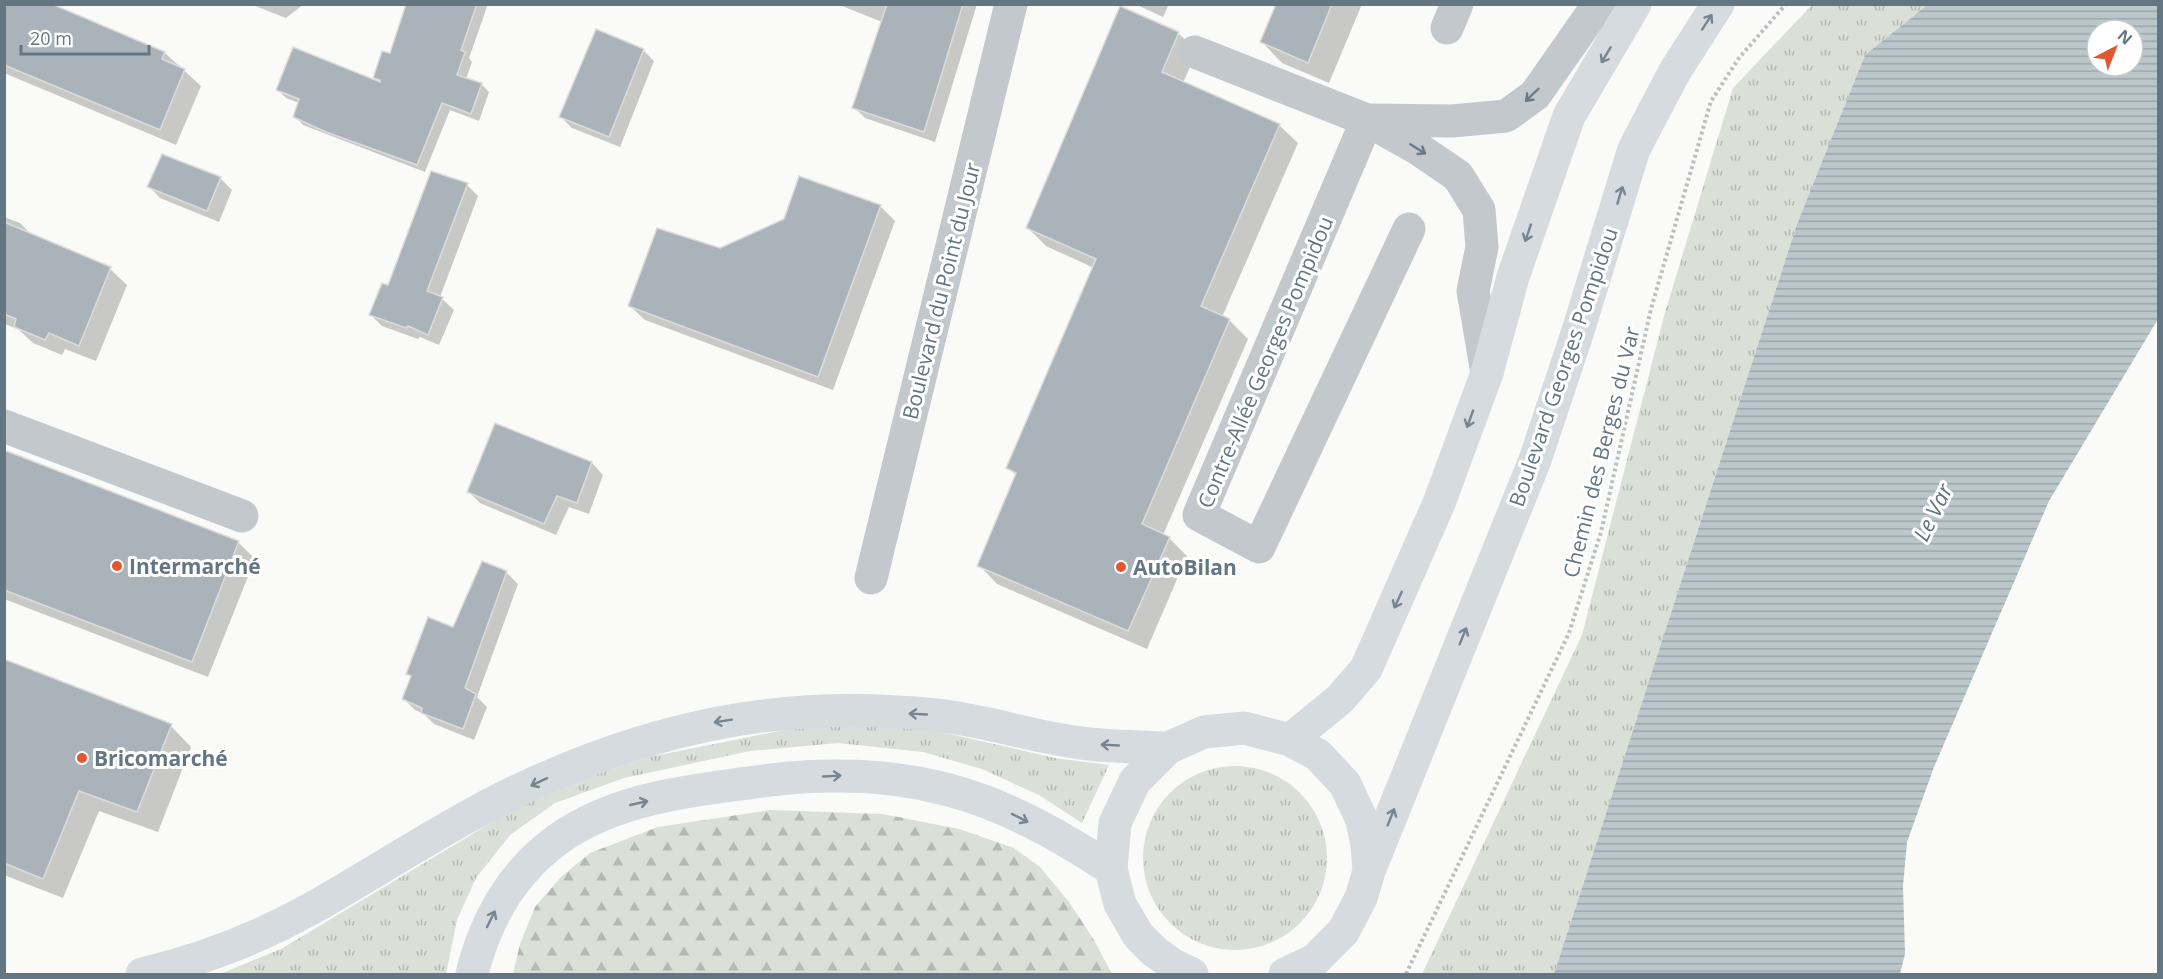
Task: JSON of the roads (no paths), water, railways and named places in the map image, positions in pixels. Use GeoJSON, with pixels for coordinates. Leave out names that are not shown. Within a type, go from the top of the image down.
{"type":"FeatureCollection","features":[{"type":"Feature","properties":{"kind":"main road"},"geometry":{"type":"LineString","coordinates":[[1290,740],[1340,699],[1366,669],[1439,503],[1487,373],[1513,277],[1569,116],[1635,4]]}},
{"type":"Feature","properties":{"kind":"main road","name":"Boulevard Georges Pompidou"},"geometry":{"type":"LineString","coordinates":[[1285,975],[1315,960],[1343,932],[1361,898],[1369,871],[1535,460],[1577,334],[1634,149],[1675,71],[1718,4]]}},
{"type":"Feature","properties":{"kind":"main road"},"geometry":{"type":"LineString","coordinates":[[142,975],[174,967],[240,943],[312,908],[400,856],[541,780],[649,739],[705,724],[766,714],[823,711],[887,712],[937,715],[1082,743],[1168,748]]}},
{"type":"Feature","properties":{"kind":"main road"},"geometry":{"type":"LineString","coordinates":[[1179,972],[1138,935],[1119,904],[1112,869],[1115,823],[1135,781],[1168,748],[1204,732],[1244,728],[1290,740],[1318,755],[1345,784],[1362,820],[1369,871]]}},
{"type":"Feature","properties":{"kind":"main road"},"geometry":{"type":"LineString","coordinates":[[472,975],[478,946],[492,915],[508,888],[533,861],[558,840],[593,819],[623,806],[691,791],[772,779],[842,776],[915,783],[950,790],[997,806],[1077,847],[1112,869]]}},
{"type":"Feature","properties":{"kind":"street","name":"Boulevard du Point du Jour"},"geometry":{"type":"LineString","coordinates":[[871,578],[1011,4]]}},
{"type":"Feature","properties":{"kind":"street"},"geometry":{"type":"LineString","coordinates":[[1367,120],[1452,121],[1506,116],[1535,95],[1591,15],[1611,4]]}},
{"type":"Feature","properties":{"kind":"street"},"geometry":{"type":"LineString","coordinates":[[1195,52],[1367,120],[1417,148],[1458,176],[1479,210],[1482,247],[1473,291],[1487,373]]}},
{"type":"Feature","properties":{"kind":"street","name":"Contre-Allée Georges Pompidou"},"geometry":{"type":"LineString","coordinates":[[1367,120],[1199,515],[1259,547],[1410,229]]}},
{"type":"Feature","properties":{"kind":"street"},"geometry":{"type":"LineString","coordinates":[[4,426],[242,516]]}},
{"type":"Feature","properties":{"kind":"water","name":"Le Var"},"geometry":{"type":"Polygon","coordinates":[[[1927,5],[2158,5],[2158,319],[2049,501],[1934,767],[1907,842],[1903,886],[1905,954],[1900,974],[1554,974],[1797,224],[1865,55],[1927,5]]]}},
{"type":"Feature","properties":{"kind":"place","name":"Intermarché"},"geometry":{"type":"Point","coordinates":[117,566]}},
{"type":"Feature","properties":{"kind":"place","name":"AutoBilan"},"geometry":{"type":"Point","coordinates":[1121,567]}},
{"type":"Feature","properties":{"kind":"place","name":"Bricomarché"},"geometry":{"type":"Point","coordinates":[82,758]}}]}
